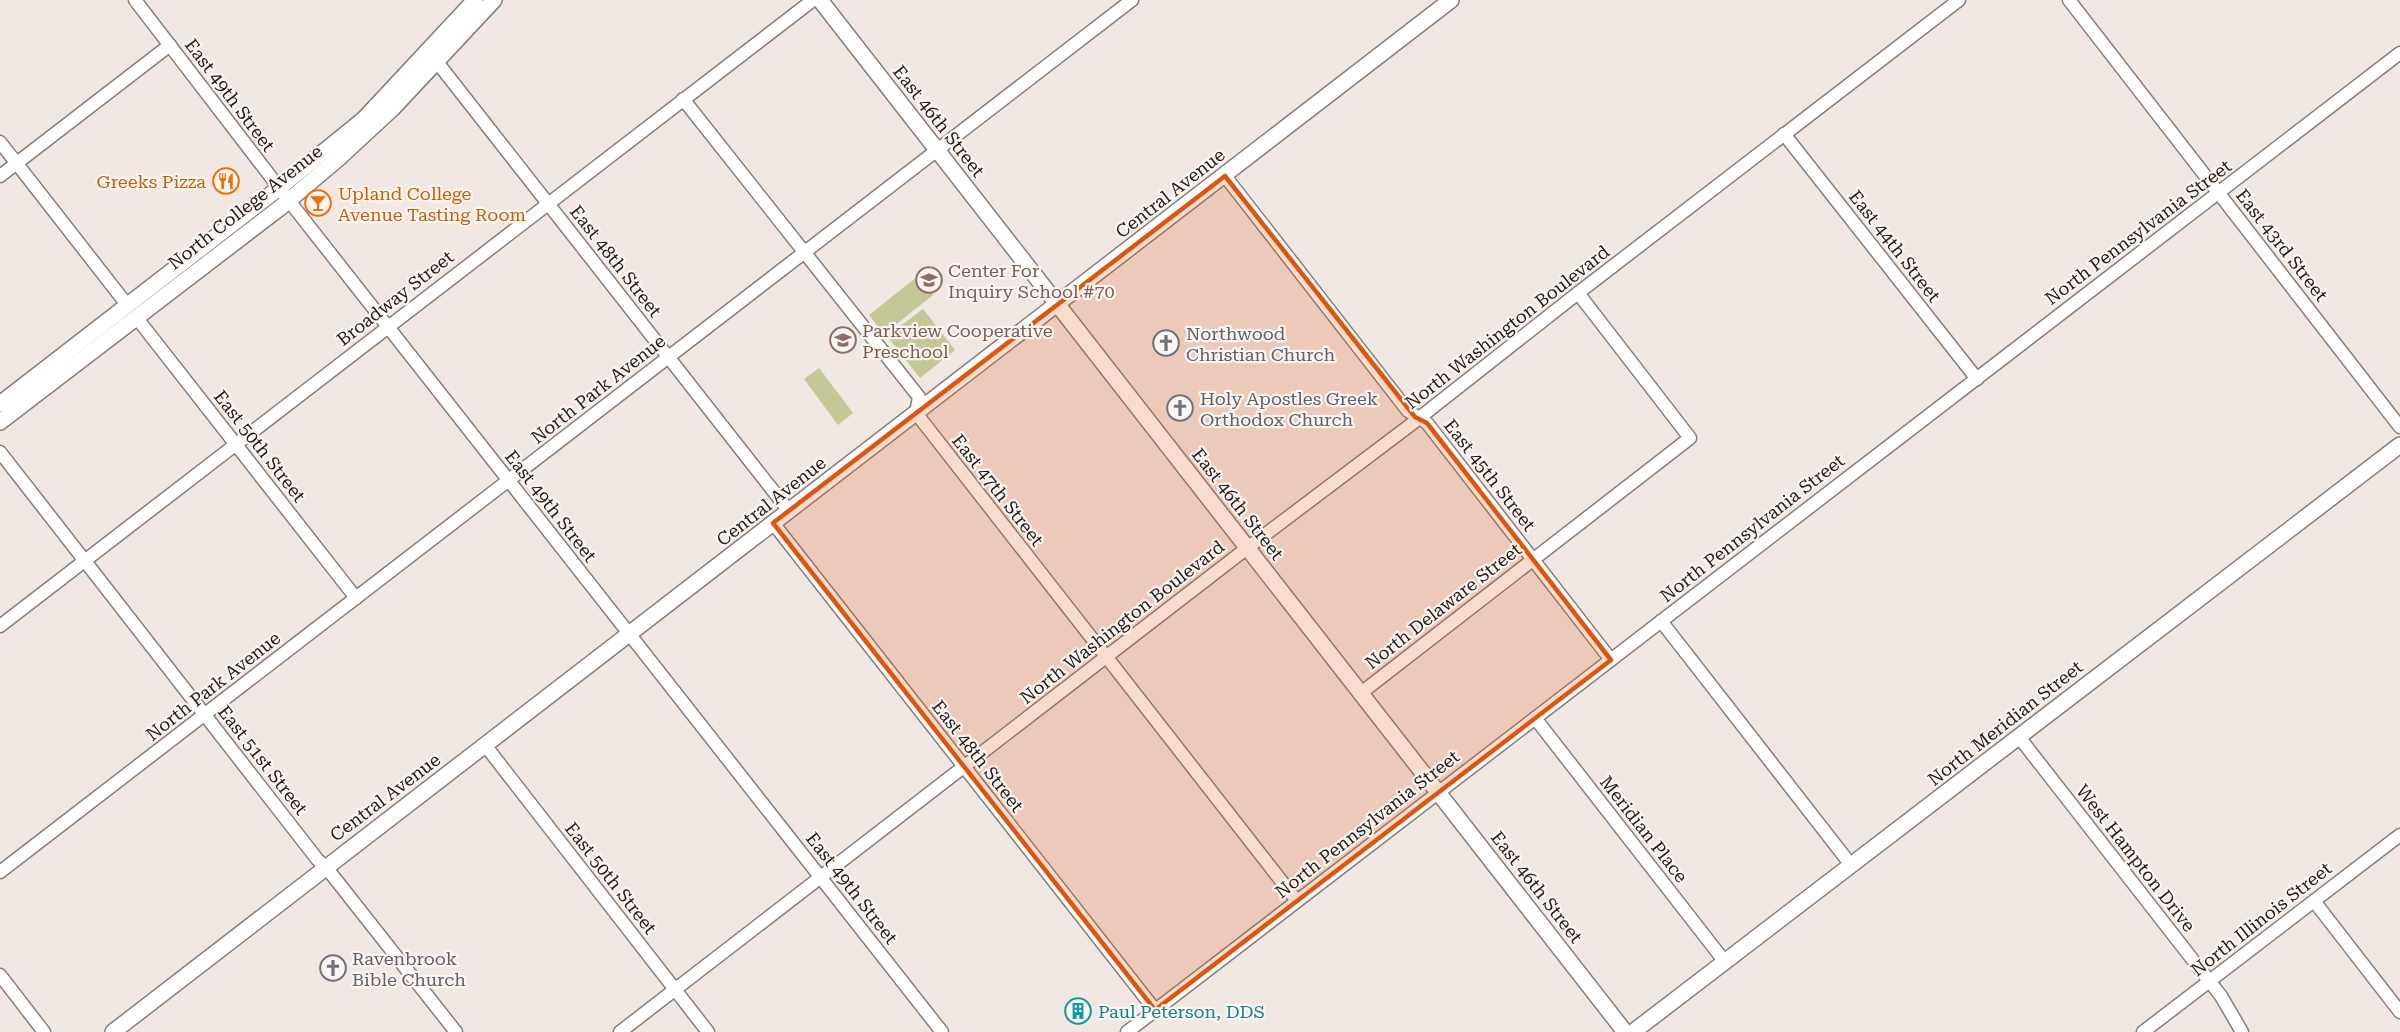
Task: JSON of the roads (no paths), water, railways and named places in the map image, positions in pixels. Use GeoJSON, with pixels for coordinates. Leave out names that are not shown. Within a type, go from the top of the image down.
{"type":"FeatureCollection","features":[{"type":"Feature","properties":{"kind":"main road","name":"North College Avenue"},"geometry":{"type":"LineString","coordinates":[[0,404],[132,311],[365,135],[494,0]]}},
{"type":"Feature","properties":{"kind":"main road","name":"East 46th Street"},"geometry":{"type":"LineString","coordinates":[[820,0],[1625,1032]]}},
{"type":"Feature","properties":{"kind":"main road","name":"Central Avenue"},"geometry":{"type":"LineString","coordinates":[[113,1032],[1451,0]]}},
{"type":"Feature","properties":{"kind":"main road","name":"North College Avenue"},"geometry":{"type":"LineString","coordinates":[[284,194],[364,119],[474,1]]}},
{"type":"Feature","properties":{"kind":"main road","name":"North College Avenue"},"geometry":{"type":"LineString","coordinates":[[0,422],[132,311]]}},
{"type":"Feature","properties":{"kind":"main road","name":"North Meridian Street"},"geometry":{"type":"LineString","coordinates":[[1633,1032],[2400,445]]}},
{"type":"Feature","properties":{"kind":"street","name":"East 49th Street"},"geometry":{"type":"LineString","coordinates":[[135,0],[508,481],[942,1032]]}},
{"type":"Feature","properties":{"kind":"street","name":"Broadway Street"},"geometry":{"type":"LineString","coordinates":[[0,626],[813,0]]}},
{"type":"Feature","properties":{"kind":"street","name":"North Park Avenue"},"geometry":{"type":"LineString","coordinates":[[0,872],[1132,0]]}},
{"type":"Feature","properties":{"kind":"street","name":"North Washington Boulevard"},"geometry":{"type":"LineString","coordinates":[[620,1032],[1959,0]]}},
{"type":"Feature","properties":{"kind":"street","name":"East 43rd Street"},"geometry":{"type":"LineString","coordinates":[[2069,0],[2400,427]]}},
{"type":"Feature","properties":{"kind":"street"},"geometry":{"type":"LineString","coordinates":[[0,176],[170,45]]}},
{"type":"Feature","properties":{"kind":"street","name":"North Pennsylvania Street"},"geometry":{"type":"LineString","coordinates":[[1127,1032],[2400,53]]}},
{"type":"Feature","properties":{"kind":"street","name":"East 48th Street"},"geometry":{"type":"LineString","coordinates":[[437,62],[789,511]]}},
{"type":"Feature","properties":{"kind":"street","name":"East 47th Street"},"geometry":{"type":"LineString","coordinates":[[683,99],[919,397],[916,413],[1297,901]]}},
{"type":"Feature","properties":{"kind":"street","name":"East 44th Street"},"geometry":{"type":"LineString","coordinates":[[1784,134],[1977,379]]}},
{"type":"Feature","properties":{"kind":"street","name":"East 50th Street"},"geometry":{"type":"LineString","coordinates":[[0,142],[356,598]]}},
{"type":"Feature","properties":{"kind":"street","name":"East 45th Street"},"geometry":{"type":"LineString","coordinates":[[1225,176],[1408,411],[1427,423],[1611,660]]}},
{"type":"Feature","properties":{"kind":"street","name":"North Delaware Street"},"geometry":{"type":"LineString","coordinates":[[1361,693],[1690,438],[1578,293]]}},
{"type":"Feature","properties":{"kind":"street","name":"East 51st Street"},"geometry":{"type":"LineString","coordinates":[[0,452],[456,1032]]}},
{"type":"Feature","properties":{"kind":"street","name":"East 48th Street"},"geometry":{"type":"LineString","coordinates":[[773,524],[1155,1010]]}},
{"type":"Feature","properties":{"kind":"street"},"geometry":{"type":"LineString","coordinates":[[1661,621],[1851,865]]}},
{"type":"Feature","properties":{"kind":"street","name":"Meridian Place"},"geometry":{"type":"LineString","coordinates":[[1535,718],[1725,962]]}},
{"type":"Feature","properties":{"kind":"street","name":"West Hampton Drive"},"geometry":{"type":"LineString","coordinates":[[2019,737],[2224,1000],[2242,1032]]}},
{"type":"Feature","properties":{"kind":"street","name":"East 50th Street"},"geometry":{"type":"LineString","coordinates":[[485,746],[708,1032]]}},
{"type":"Feature","properties":{"kind":"street","name":"North Illinois Street"},"geometry":{"type":"LineString","coordinates":[[2143,1032],[2400,835]]}},
{"type":"Feature","properties":{"kind":"street"},"geometry":{"type":"LineString","coordinates":[[2314,901],[2400,1012]]}},
{"type":"Feature","properties":{"kind":"street"},"geometry":{"type":"LineString","coordinates":[[0,975],[44,1032]]}},
{"type":"Feature","properties":{"kind":"place","name":"Greeks Pizza"},"geometry":{"type":"Point","coordinates":[226,181]}},
{"type":"Feature","properties":{"kind":"place","name":"Upland College Avenue Tasting Room"},"geometry":{"type":"Point","coordinates":[318,203]}},
{"type":"Feature","properties":{"kind":"place","name":"Center For Inquiry School #70"},"geometry":{"type":"Point","coordinates":[929,280]}},
{"type":"Feature","properties":{"kind":"place","name":"Parkview Cooperative Preschool"},"geometry":{"type":"Point","coordinates":[843,340]}},
{"type":"Feature","properties":{"kind":"place","name":"Northwood Christian Church"},"geometry":{"type":"Point","coordinates":[1166,343]}},
{"type":"Feature","properties":{"kind":"place","name":"Holy Apostles Greek Orthodox Church"},"geometry":{"type":"Point","coordinates":[1180,408]}},
{"type":"Feature","properties":{"kind":"place","name":"Ravenbrook Bible Church"},"geometry":{"type":"Point","coordinates":[333,968]}},
{"type":"Feature","properties":{"kind":"place","name":"Paul Peterson, DDS"},"geometry":{"type":"Point","coordinates":[1078,1011]}}]}
